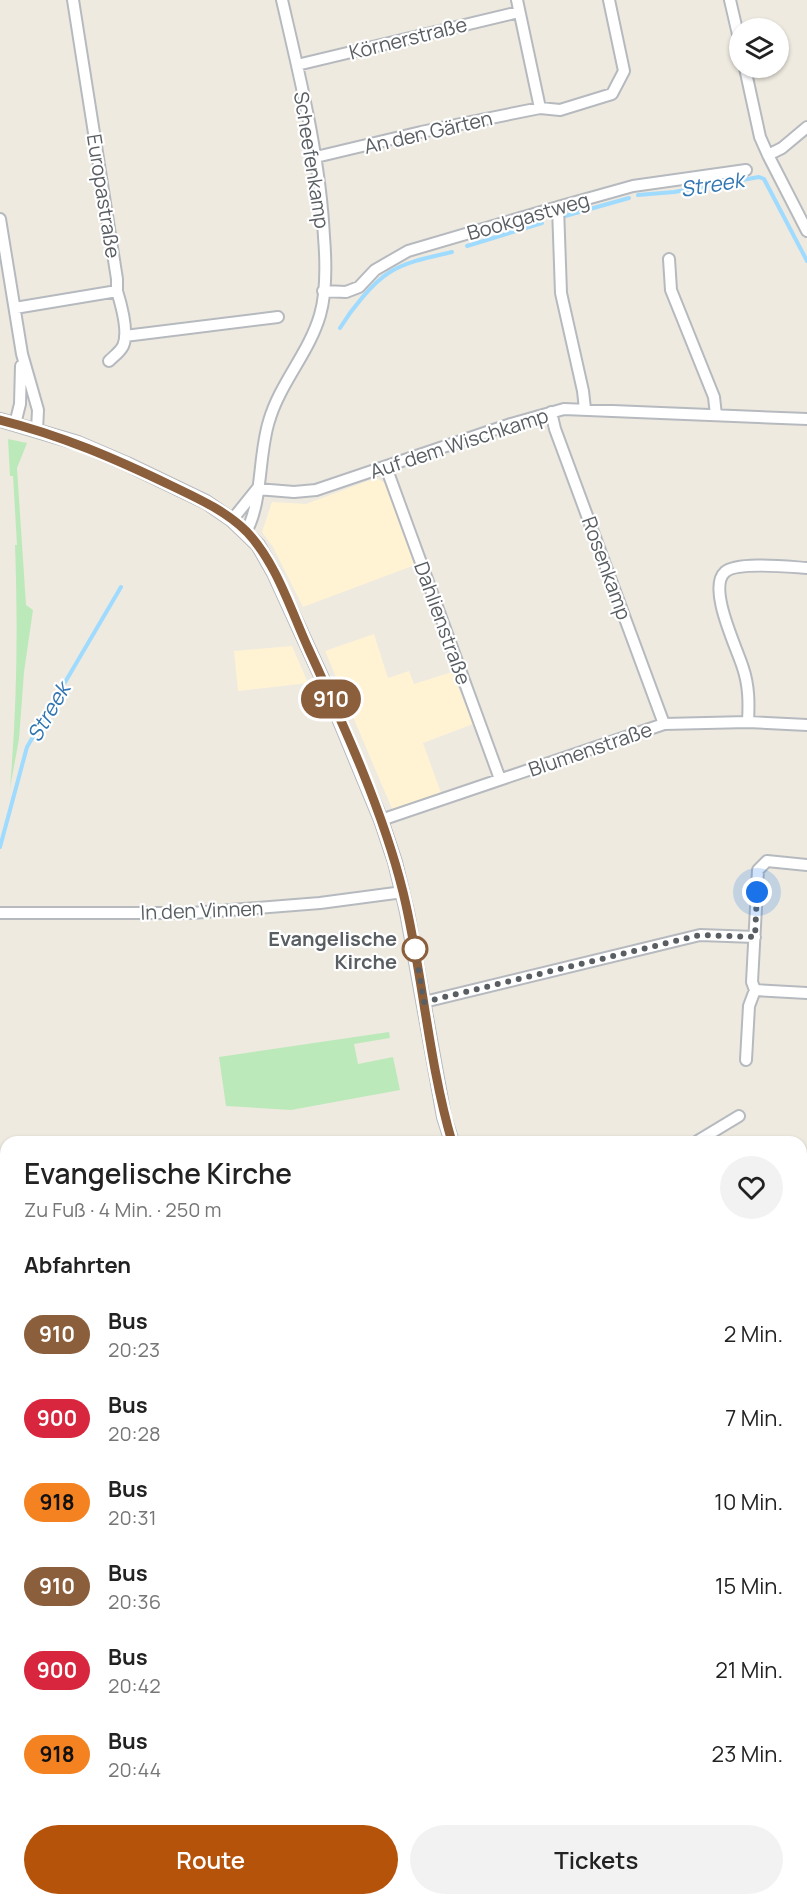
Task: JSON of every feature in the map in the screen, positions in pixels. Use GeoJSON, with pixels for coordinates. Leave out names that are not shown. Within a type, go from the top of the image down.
{"type":"FeatureCollection","features":[{"type":"Feature","properties":{"kind":"street","name":"Europastraße"},"geometry":{"type":"LineString","coordinates":[[73,0],[125,336]]}},
{"type":"Feature","properties":{"kind":"street","name":"Scheefenkamp"},"geometry":{"type":"LineString","coordinates":[[246,532],[255,513],[263,444],[273,408],[308,345],[320,314],[323,291],[324,224],[316,157],[282,0]]}},
{"type":"Feature","properties":{"kind":"street"},"geometry":{"type":"LineString","coordinates":[[517,0],[540,108]]}},
{"type":"Feature","properties":{"kind":"street","name":"An den Gärten"},"geometry":{"type":"LineString","coordinates":[[316,157],[421,132],[540,108],[560,110],[612,94],[624,71],[609,0]]}},
{"type":"Feature","properties":{"kind":"street"},"geometry":{"type":"LineString","coordinates":[[730,0],[734,18]]}},
{"type":"Feature","properties":{"kind":"street","name":"Körnerstraße"},"geometry":{"type":"LineString","coordinates":[[297,65],[519,12]]}},
{"type":"Feature","properties":{"kind":"street"},"geometry":{"type":"LineString","coordinates":[[747,78],[760,137],[807,231]]}},
{"type":"Feature","properties":{"kind":"street"},"geometry":{"type":"LineString","coordinates":[[769,159],[807,128]]}},
{"type":"Feature","properties":{"kind":"street","name":"Bookgastweg"},"geometry":{"type":"LineString","coordinates":[[323,291],[346,292],[359,287],[375,270],[408,251],[558,207],[633,186],[746,170]]}},
{"type":"Feature","properties":{"kind":"street"},"geometry":{"type":"LineString","coordinates":[[558,207],[561,292],[584,391],[585,409]]}},
{"type":"Feature","properties":{"kind":"street"},"geometry":{"type":"LineString","coordinates":[[0,219],[22,354],[38,410],[37,430]]}},
{"type":"Feature","properties":{"kind":"street"},"geometry":{"type":"LineString","coordinates":[[669,259],[671,290],[714,397],[716,415]]}},
{"type":"Feature","properties":{"kind":"street"},"geometry":{"type":"LineString","coordinates":[[15,308],[117,291]]}},
{"type":"Feature","properties":{"kind":"street"},"geometry":{"type":"LineString","coordinates":[[109,361],[123,346],[125,336],[279,317]]}},
{"type":"Feature","properties":{"kind":"street"},"geometry":{"type":"LineString","coordinates":[[15,424],[20,404],[22,354]]}},
{"type":"Feature","properties":{"kind":"street","name":"Auf dem Wischkamp"},"geometry":{"type":"LineString","coordinates":[[257,489],[294,492],[316,490],[551,412],[585,409],[807,419]]}},
{"type":"Feature","properties":{"kind":"street","name":"Rosenkamp"},"geometry":{"type":"LineString","coordinates":[[551,412],[559,440],[664,724]]}},
{"type":"Feature","properties":{"kind":"street"},"geometry":{"type":"LineString","coordinates":[[0,420],[78,444],[127,464],[206,502],[232,520],[258,545],[274,573],[326,687],[381,820],[403,892],[444,1117],[450,1136]]}},
{"type":"Feature","properties":{"kind":"street","name":"Dahlienstraße"},"geometry":{"type":"LineString","coordinates":[[386,467],[500,779]]}},
{"type":"Feature","properties":{"kind":"street"},"geometry":{"type":"LineString","coordinates":[[232,520],[257,489]]}},
{"type":"Feature","properties":{"kind":"street"},"geometry":{"type":"LineString","coordinates":[[748,722],[749,694],[743,668],[729,632],[722,602],[721,578],[725,572],[738,566],[807,568]]}},
{"type":"Feature","properties":{"kind":"street","name":"Blumenstraße"},"geometry":{"type":"LineString","coordinates":[[381,820],[664,724],[748,722],[807,725]]}},
{"type":"Feature","properties":{"kind":"street"},"geometry":{"type":"LineString","coordinates":[[746,1060],[749,1006],[755,990],[752,982],[758,870],[767,861],[807,865]]}},
{"type":"Feature","properties":{"kind":"street","name":"In den Vinnen"},"geometry":{"type":"LineString","coordinates":[[0,913],[192,913],[320,903],[403,892]]}},
{"type":"Feature","properties":{"kind":"street"},"geometry":{"type":"LineString","coordinates":[[424,1002],[700,935],[755,937]]}},
{"type":"Feature","properties":{"kind":"street"},"geometry":{"type":"LineString","coordinates":[[755,990],[807,993]]}},
{"type":"Feature","properties":{"kind":"street"},"geometry":{"type":"LineString","coordinates":[[706,1136],[740,1116]]}},
{"type":"Feature","properties":{"kind":"shaded area"},"geometry":{"type":"Polygon","coordinates":[[[376,478],[385,483],[415,565],[303,607],[273,547],[262,532],[272,502],[306,504],[376,478]]]}},
{"type":"Feature","properties":{"kind":"shaded area"},"geometry":{"type":"Polygon","coordinates":[[[374,634],[388,678],[409,671],[414,684],[452,672],[473,724],[423,743],[441,793],[393,811],[325,651],[374,634]]]}},
{"type":"Feature","properties":{"kind":"shaded area"},"geometry":{"type":"Polygon","coordinates":[[[292,646],[308,683],[238,691],[234,651],[292,646]]]}},
{"type":"Feature","properties":{"kind":"green space"},"geometry":{"type":"Polygon","coordinates":[[[8,439],[27,443],[17,468],[26,605],[33,610],[24,672],[19,739],[10,788],[17,637],[15,545],[17,545],[13,476],[10,476],[8,439]]]}},
{"type":"Feature","properties":{"kind":"green space"},"geometry":{"type":"Polygon","coordinates":[[[389,1032],[390,1038],[354,1044],[358,1064],[393,1057],[400,1090],[291,1110],[226,1106],[219,1057],[389,1032]]]}},
{"type":"Feature","properties":{"kind":"waterway","name":"Streek"},"geometry":{"type":"LineString","coordinates":[[638,195],[674,192],[759,177],[764,179],[807,261]]}},
{"type":"Feature","properties":{"kind":"waterway","name":"Streek"},"geometry":{"type":"LineString","coordinates":[[565,216],[629,198]]}},
{"type":"Feature","properties":{"kind":"waterway","name":"Streek"},"geometry":{"type":"LineString","coordinates":[[467,246],[542,223]]}},
{"type":"Feature","properties":{"kind":"waterway","name":"Streek"},"geometry":{"type":"LineString","coordinates":[[340,328],[362,297],[390,272],[412,262],[452,252]]}},
{"type":"Feature","properties":{"kind":"waterway","name":"Streek"},"geometry":{"type":"LineString","coordinates":[[0,847],[27,747],[121,587]]}},
{"type":"Feature","properties":{"kind":"bus line","name":"910"},"geometry":{"type":"LineString","coordinates":[[0,420],[97,451],[206,502],[232,520],[258,545],[274,573],[326,687],[381,820],[395,862],[416,954],[434,1064],[450,1136]]}},
{"type":"Feature","properties":{"kind":"place","name":"Evangelische Kirche"},"geometry":{"type":"Point","coordinates":[415,949]}},
{"type":"Feature","properties":{"kind":"route"},"geometry":{"type":"LineString","coordinates":[[415,949],[424,1002],[700,935],[755,937],[757,892]]}}]}
